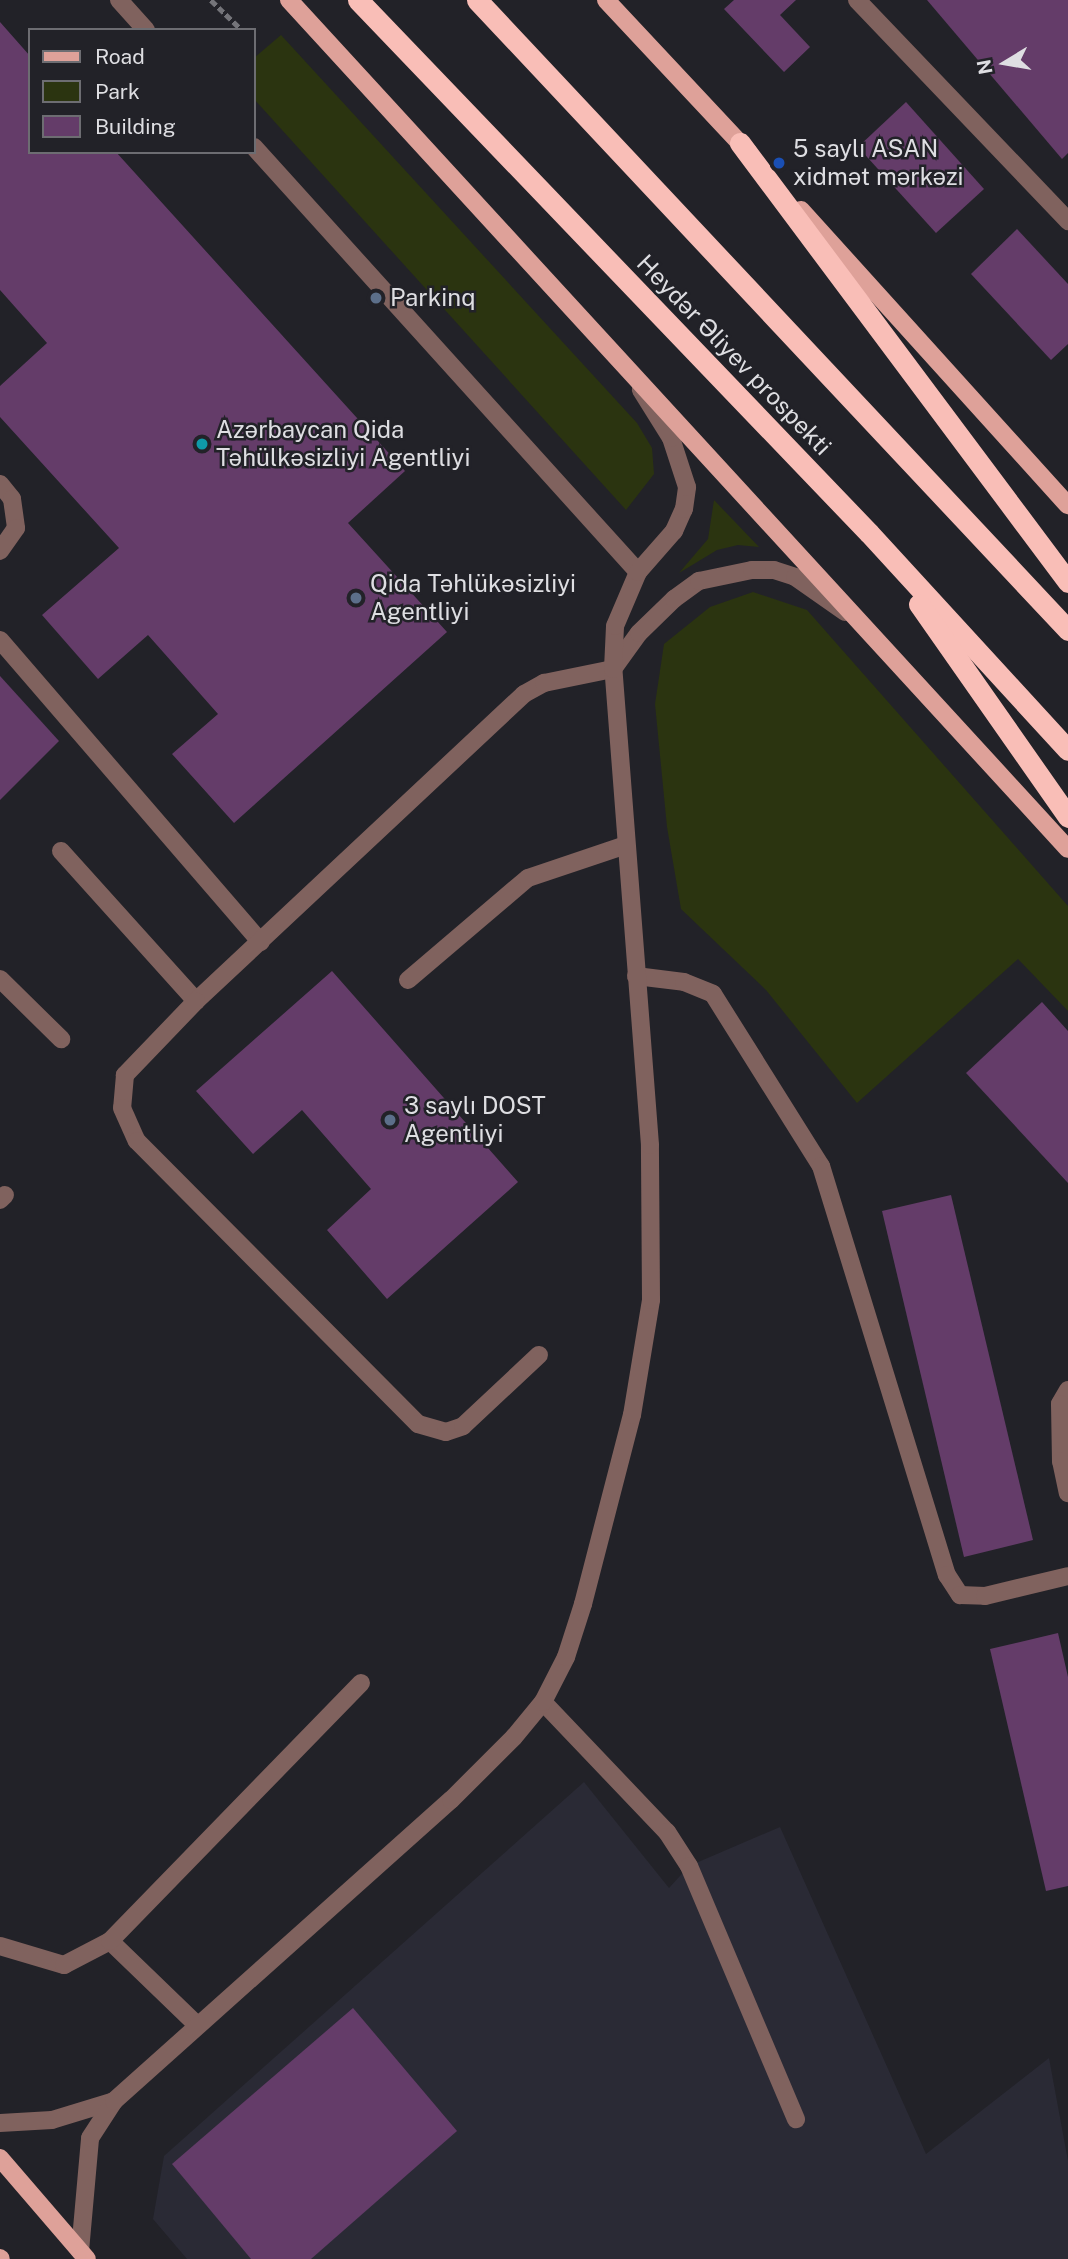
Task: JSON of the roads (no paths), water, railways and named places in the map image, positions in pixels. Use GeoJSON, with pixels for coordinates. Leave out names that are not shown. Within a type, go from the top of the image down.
{"type":"FeatureCollection","features":[{"type":"Feature","properties":{"kind":"highway","name":"Heydər Əliyev prospekti"},"geometry":{"type":"LineString","coordinates":[[358,0],[869,533],[1068,750]]}},
{"type":"Feature","properties":{"kind":"highway"},"geometry":{"type":"LineString","coordinates":[[477,0],[1068,630]]}},
{"type":"Feature","properties":{"kind":"highway"},"geometry":{"type":"LineString","coordinates":[[740,143],[1068,582]]}},
{"type":"Feature","properties":{"kind":"highway"},"geometry":{"type":"LineString","coordinates":[[869,533],[1068,817]]}},
{"type":"Feature","properties":{"kind":"main road"},"geometry":{"type":"LineString","coordinates":[[289,0],[1068,849]]}},
{"type":"Feature","properties":{"kind":"main road"},"geometry":{"type":"LineString","coordinates":[[606,0],[740,143],[1068,505]]}},
{"type":"Feature","properties":{"kind":"main road"},"geometry":{"type":"LineString","coordinates":[[0,2158],[83,2255]]}},
{"type":"Feature","properties":{"kind":"street"},"geometry":{"type":"LineString","coordinates":[[119,0],[144,28]]}},
{"type":"Feature","properties":{"kind":"street"},"geometry":{"type":"LineString","coordinates":[[857,0],[1068,221]]}},
{"type":"Feature","properties":{"kind":"street"},"geometry":{"type":"LineString","coordinates":[[256,150],[638,572]]}},
{"type":"Feature","properties":{"kind":"street"},"geometry":{"type":"LineString","coordinates":[[83,2255],[90,2138],[114,2101],[451,1800],[543,1702],[566,1657],[610,1506],[651,1300],[650,1145],[613,669],[615,626],[638,572],[674,531],[684,509],[687,487],[671,438],[628,369]]}},
{"type":"Feature","properties":{"kind":"street"},"geometry":{"type":"LineString","coordinates":[[0,484],[12,499],[16,528],[0,551]]}},
{"type":"Feature","properties":{"kind":"street"},"geometry":{"type":"LineString","coordinates":[[539,1355],[463,1426],[446,1432],[418,1424],[137,1141],[122,1108],[125,1075],[196,1001],[524,694],[544,683],[613,669],[639,633],[674,599],[699,581],[727,573],[775,570],[795,577],[859,622]]}},
{"type":"Feature","properties":{"kind":"street"},"geometry":{"type":"LineString","coordinates":[[0,640],[261,942]]}},
{"type":"Feature","properties":{"kind":"street"},"geometry":{"type":"LineString","coordinates":[[408,980],[528,878],[626,845]]}},
{"type":"Feature","properties":{"kind":"street"},"geometry":{"type":"LineString","coordinates":[[61,851],[196,1001]]}},
{"type":"Feature","properties":{"kind":"street"},"geometry":{"type":"LineString","coordinates":[[636,976],[684,982],[713,994],[821,1166],[947,1575],[960,1595],[985,1596],[1068,1576]]}},
{"type":"Feature","properties":{"kind":"street"},"geometry":{"type":"LineString","coordinates":[[0,979],[61,1039]]}},
{"type":"Feature","properties":{"kind":"street"},"geometry":{"type":"LineString","coordinates":[[1068,1390],[1060,1404],[1061,1461],[1068,1493]]}},
{"type":"Feature","properties":{"kind":"street"},"geometry":{"type":"LineString","coordinates":[[0,1946],[64,1965],[110,1941],[362,1683]]}},
{"type":"Feature","properties":{"kind":"street"},"geometry":{"type":"LineString","coordinates":[[543,1702],[667,1832],[689,1866],[796,2119]]}},
{"type":"Feature","properties":{"kind":"street"},"geometry":{"type":"LineString","coordinates":[[110,1941],[197,2025]]}},
{"type":"Feature","properties":{"kind":"street"},"geometry":{"type":"LineString","coordinates":[[0,2123],[52,2120],[114,2101]]}},
{"type":"Feature","properties":{"kind":"place","name":"5 saylı ASAN xidmət mərkəzi"},"geometry":{"type":"Point","coordinates":[779,163]}},
{"type":"Feature","properties":{"kind":"place","name":"Parkinq"},"geometry":{"type":"Point","coordinates":[376,298]}},
{"type":"Feature","properties":{"kind":"place","name":"Azərbaycan Qida Təhülkəsizliyi Agentliyi"},"geometry":{"type":"Point","coordinates":[202,444]}},
{"type":"Feature","properties":{"kind":"place","name":"Qida Təhlükəsizliyi Agentliyi"},"geometry":{"type":"Point","coordinates":[356,598]}},
{"type":"Feature","properties":{"kind":"place","name":"3 saylı DOST Agentliyi"},"geometry":{"type":"Point","coordinates":[390,1120]}}]}
